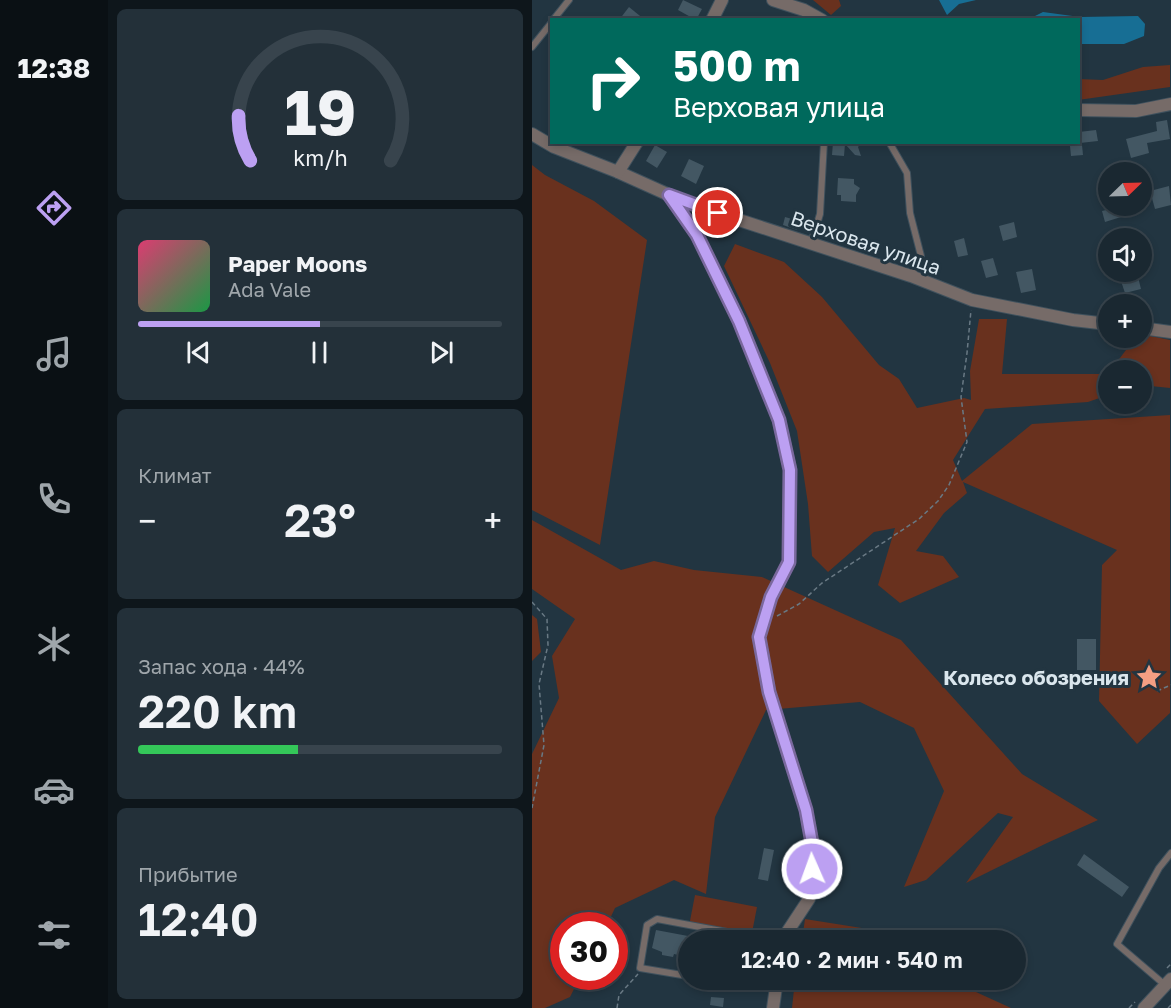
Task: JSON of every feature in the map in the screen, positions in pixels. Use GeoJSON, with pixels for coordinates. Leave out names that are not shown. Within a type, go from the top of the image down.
{"type":"FeatureCollection","features":[{"type":"Feature","properties":{"kind":"street"},"geometry":{"type":"LineString","coordinates":[[713,18],[722,0]]}},
{"type":"Feature","properties":{"kind":"street"},"geometry":{"type":"LineString","coordinates":[[773,0],[804,10],[818,18]]}},
{"type":"Feature","properties":{"kind":"street"},"geometry":{"type":"LineString","coordinates":[[1080,110],[1136,111],[1171,104]]}},
{"type":"Feature","properties":{"kind":"street","name":"Верховая улица"},"geometry":{"type":"LineString","coordinates":[[532,134],[554,147],[669,195],[733,219],[911,276],[972,300],[1098,323]]}},
{"type":"Feature","properties":{"kind":"street"},"geometry":{"type":"LineString","coordinates":[[618,172],[636,144]]}},
{"type":"Feature","properties":{"kind":"street"},"geometry":{"type":"LineString","coordinates":[[669,195],[697,235],[739,321],[779,420],[790,470],[789,562],[771,597],[759,637],[769,692],[806,810],[814,854],[809,899],[789,930]]}},
{"type":"Feature","properties":{"kind":"street"},"geometry":{"type":"LineString","coordinates":[[1152,329],[1171,332]]}},
{"type":"Feature","properties":{"kind":"street"},"geometry":{"type":"LineString","coordinates":[[1144,1008],[1168,982]]}},
{"type":"Feature","properties":{"kind":"street"},"geometry":{"type":"LineString","coordinates":[[773,1008],[775,990]]}},
{"type":"Feature","properties":{"kind":"lane"},"geometry":{"type":"LineString","coordinates":[[554,18],[569,0]]}},
{"type":"Feature","properties":{"kind":"lane"},"geometry":{"type":"LineString","coordinates":[[532,47],[550,24]]}},
{"type":"Feature","properties":{"kind":"lane"},"geometry":{"type":"LineString","coordinates":[[811,243],[820,214],[824,144]]}},
{"type":"Feature","properties":{"kind":"lane"},"geometry":{"type":"LineString","coordinates":[[890,144],[907,173],[910,213],[920,256],[911,276]]}},
{"type":"Feature","properties":{"kind":"lane"},"geometry":{"type":"LineString","coordinates":[[1168,982],[1117,944],[1159,868],[1171,853]]}},
{"type":"Feature","properties":{"kind":"lane"},"geometry":{"type":"LineString","coordinates":[[678,975],[640,969],[647,926],[657,919],[716,930]]}},
{"type":"Feature","properties":{"kind":"path"},"geometry":{"type":"LineString","coordinates":[[777,616],[799,604],[822,583],[919,519],[938,501],[949,485],[967,442],[961,397],[972,300]]}},
{"type":"Feature","properties":{"kind":"path"},"geometry":{"type":"LineString","coordinates":[[532,602],[547,619],[548,645],[540,684],[544,745],[532,808]]}},
{"type":"Feature","properties":{"kind":"path"},"geometry":{"type":"LineString","coordinates":[[1157,690],[1171,685]]}},
{"type":"Feature","properties":{"kind":"path"},"geometry":{"type":"LineString","coordinates":[[617,1008],[619,995],[637,976],[640,969]]}},
{"type":"Feature","properties":{"kind":"path"},"geometry":{"type":"LineString","coordinates":[[1168,1008],[1171,1005]]}},
{"type":"Feature","properties":{"kind":"shaded area"},"geometry":{"type":"Polygon","coordinates":[[[813,0],[839,0],[841,6],[831,15],[813,0]]]}},
{"type":"Feature","properties":{"kind":"shaded area"},"geometry":{"type":"Polygon","coordinates":[[[1170,65],[1170,87],[1080,100],[1080,79],[1103,80],[1143,67],[1170,65]]]}},
{"type":"Feature","properties":{"kind":"shaded area"},"geometry":{"type":"Polygon","coordinates":[[[532,165],[545,175],[594,201],[647,240],[600,545],[532,510],[532,165]]]}},
{"type":"Feature","properties":{"kind":"shaded area"},"geometry":{"type":"Polygon","coordinates":[[[735,244],[784,262],[822,297],[879,365],[899,379],[917,408],[964,398],[971,400],[970,371],[979,319],[1007,319],[1002,374],[1098,374],[1098,398],[1088,402],[985,409],[953,460],[962,481],[1032,424],[1170,415],[1170,713],[1137,744],[1099,701],[1102,565],[1117,550],[963,482],[967,493],[944,513],[916,551],[943,556],[959,577],[900,603],[878,585],[895,528],[874,532],[828,572],[812,556],[808,504],[797,431],[770,363],[724,266],[735,244]]]}},
{"type":"Feature","properties":{"kind":"shaded area"},"geometry":{"type":"Polygon","coordinates":[[[1152,336],[1170,340],[1170,388],[1152,386],[1152,360],[1118,360],[1128,348],[1152,348],[1152,336]]]}},
{"type":"Feature","properties":{"kind":"shaded area"},"geometry":{"type":"Polygon","coordinates":[[[532,520],[621,570],[654,561],[694,570],[762,577],[901,640],[1022,774],[1098,820],[966,883],[1013,817],[998,813],[926,880],[904,887],[944,791],[914,728],[860,702],[766,710],[715,817],[706,894],[674,880],[615,908],[613,912],[550,912],[550,990],[574,990],[570,997],[545,1008],[532,1008],[532,754],[559,698],[552,656],[575,619],[532,589],[532,520]]]}},
{"type":"Feature","properties":{"kind":"shaded area"},"geometry":{"type":"Polygon","coordinates":[[[532,615],[537,619],[541,652],[532,661],[532,615]]]}},
{"type":"Feature","properties":{"kind":"shaded area"},"geometry":{"type":"Polygon","coordinates":[[[695,895],[757,907],[753,930],[710,930],[689,926],[695,895]]]}},
{"type":"Feature","properties":{"kind":"shaded area"},"geometry":{"type":"Polygon","coordinates":[[[805,919],[869,930],[803,930],[805,919]]]}},
{"type":"Feature","properties":{"kind":"shaded area"},"geometry":{"type":"Polygon","coordinates":[[[794,990],[975,990],[1011,1008],[792,1008],[794,990]]]}},
{"type":"Feature","properties":{"kind":"water"},"geometry":{"type":"Polygon","coordinates":[[[939,0],[976,0],[959,4],[947,15],[939,0]]]}},
{"type":"Feature","properties":{"kind":"water"},"geometry":{"type":"Polygon","coordinates":[[[1043,12],[1080,17],[1138,16],[1145,24],[1144,36],[1124,44],[1080,44],[1080,18],[1031,18],[1043,12]]]}},
{"type":"Feature","properties":{"kind":"building"},"geometry":{"type":"Polygon","coordinates":[[[683,0],[702,9],[697,18],[692,18],[678,10],[683,0]]]}},
{"type":"Feature","properties":{"kind":"building"},"geometry":{"type":"Polygon","coordinates":[[[629,7],[643,18],[621,18],[629,7]]]}},
{"type":"Feature","properties":{"kind":"building"},"geometry":{"type":"Polygon","coordinates":[[[1167,120],[1170,139],[1147,143],[1149,153],[1131,158],[1126,139],[1157,131],[1156,122],[1167,120]]]}},
{"type":"Feature","properties":{"kind":"building"},"geometry":{"type":"Polygon","coordinates":[[[1096,130],[1098,141],[1080,143],[1080,132],[1096,130]]]}},
{"type":"Feature","properties":{"kind":"building"},"geometry":{"type":"Polygon","coordinates":[[[833,144],[845,144],[844,156],[832,155],[833,144]]]}},
{"type":"Feature","properties":{"kind":"building"},"geometry":{"type":"Polygon","coordinates":[[[845,144],[860,144],[858,147],[861,156],[855,155],[845,144]]]}},
{"type":"Feature","properties":{"kind":"building"},"geometry":{"type":"Polygon","coordinates":[[[655,145],[667,152],[657,168],[646,161],[655,145]]]}},
{"type":"Feature","properties":{"kind":"building"},"geometry":{"type":"Polygon","coordinates":[[[1082,145],[1083,155],[1071,156],[1070,146],[1082,145]]]}},
{"type":"Feature","properties":{"kind":"building"},"geometry":{"type":"Polygon","coordinates":[[[689,159],[704,166],[696,184],[681,176],[689,159]]]}},
{"type":"Feature","properties":{"kind":"building"},"geometry":{"type":"Polygon","coordinates":[[[838,178],[854,179],[854,184],[860,188],[856,195],[856,202],[841,201],[841,195],[837,195],[838,178]]]}},
{"type":"Feature","properties":{"kind":"building"},"geometry":{"type":"Polygon","coordinates":[[[1169,186],[1171,205],[1155,209],[1152,190],[1169,186]]]}},
{"type":"Feature","properties":{"kind":"building"},"geometry":{"type":"Polygon","coordinates":[[[1103,216],[1121,216],[1121,217],[1105,222],[1103,216]]]}},
{"type":"Feature","properties":{"kind":"building"},"geometry":{"type":"Polygon","coordinates":[[[785,217],[799,221],[797,230],[783,225],[785,217]]]}},
{"type":"Feature","properties":{"kind":"building"},"geometry":{"type":"Polygon","coordinates":[[[1014,222],[1017,237],[1003,241],[999,226],[1014,222]]]}},
{"type":"Feature","properties":{"kind":"building"},"geometry":{"type":"Polygon","coordinates":[[[964,238],[968,255],[958,257],[954,241],[964,238]]]}},
{"type":"Feature","properties":{"kind":"building"},"geometry":{"type":"Polygon","coordinates":[[[993,258],[998,275],[986,278],[981,261],[993,258]]]}},
{"type":"Feature","properties":{"kind":"building"},"geometry":{"type":"Polygon","coordinates":[[[1032,269],[1036,290],[1021,293],[1016,272],[1032,269]]]}},
{"type":"Feature","properties":{"kind":"building"},"geometry":{"type":"Polygon","coordinates":[[[1121,282],[1139,282],[1141,289],[1125,293],[1121,282]]]}},
{"type":"Feature","properties":{"kind":"building"},"geometry":{"type":"Polygon","coordinates":[[[1077,639],[1096,639],[1096,670],[1077,670],[1077,639]]]}},
{"type":"Feature","properties":{"kind":"building"},"geometry":{"type":"Polygon","coordinates":[[[764,848],[774,850],[768,881],[758,879],[764,848]]]}},
{"type":"Feature","properties":{"kind":"building"},"geometry":{"type":"Polygon","coordinates":[[[1084,854],[1129,887],[1122,897],[1077,865],[1084,854]]]}},
{"type":"Feature","properties":{"kind":"building"},"geometry":{"type":"Polygon","coordinates":[[[656,930],[678,934],[678,955],[674,954],[673,957],[662,955],[662,952],[652,948],[656,930]]]}},
{"type":"Feature","properties":{"kind":"building"},"geometry":{"type":"Polygon","coordinates":[[[711,997],[724,998],[723,1007],[710,1005],[711,997]]]}},
{"type":"Feature","properties":{"kind":"place","name":"Колесо обозрения"},"geometry":{"type":"Point","coordinates":[1149,677]}},
{"type":"Feature","properties":{"kind":"route"},"geometry":{"type":"LineString","coordinates":[[718,213],[669,195],[697,235],[739,321],[779,420],[790,470],[789,562],[771,597],[759,637],[769,692],[806,810],[814,854],[812,869]]}}]}
